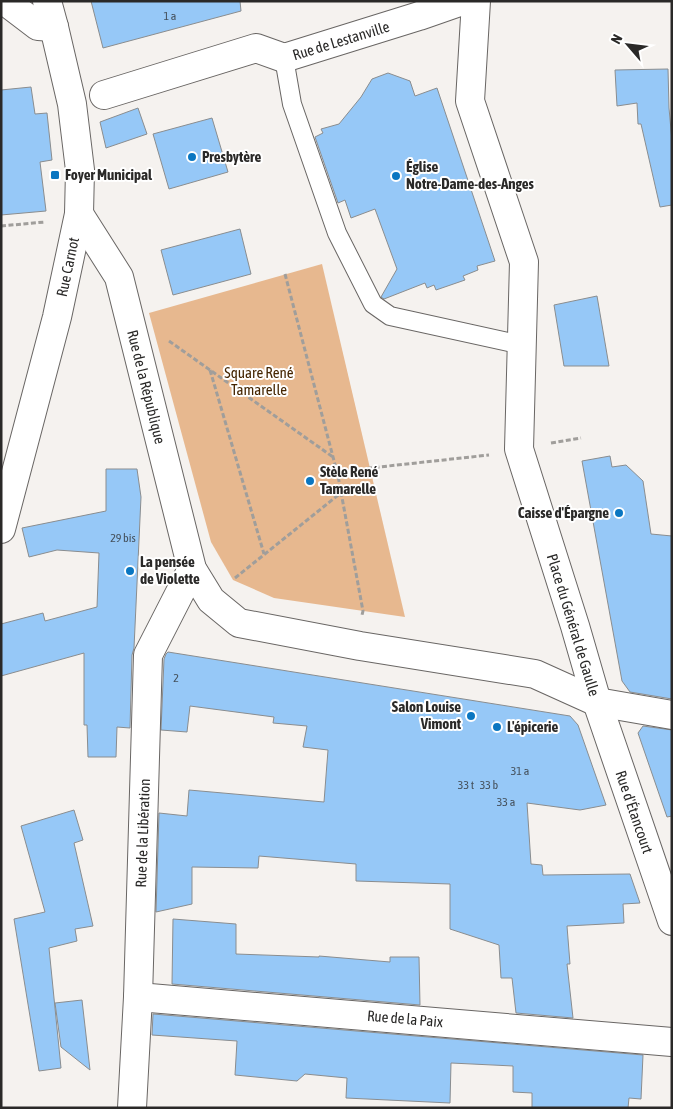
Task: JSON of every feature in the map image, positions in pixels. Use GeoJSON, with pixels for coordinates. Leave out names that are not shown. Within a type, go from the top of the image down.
{"type":"FeatureCollection","features":[{"type":"Feature","properties":{"kind":"street"},"geometry":{"type":"LineString","coordinates":[[5,1],[38,26],[51,14]]}},
{"type":"Feature","properties":{"kind":"street","name":"Rue de Lestanville"},"geometry":{"type":"LineString","coordinates":[[104,95],[256,48],[284,58],[462,1]]}},
{"type":"Feature","properties":{"kind":"street","name":"Place du Général de Gaulle"},"geometry":{"type":"LineString","coordinates":[[476,1],[470,101],[524,262],[519,449],[597,702]]}},
{"type":"Feature","properties":{"kind":"street","name":"Rue Carnot"},"geometry":{"type":"LineString","coordinates":[[1,528],[56,317],[78,217],[80,170],[72,104],[51,14]]}},
{"type":"Feature","properties":{"kind":"street","name":"Rue de la République"},"geometry":{"type":"LineString","coordinates":[[78,217],[119,276],[192,569]]}},
{"type":"Feature","properties":{"kind":"street","name":"Place du Général de Gaulle"},"geometry":{"type":"LineString","coordinates":[[192,569],[211,600],[239,623],[360,646],[535,674],[597,702]]}},
{"type":"Feature","properties":{"kind":"street","name":"Rue de la Libération"},"geometry":{"type":"LineString","coordinates":[[132,1108],[138,997],[148,655],[192,569]]}},
{"type":"Feature","properties":{"kind":"street"},"geometry":{"type":"LineString","coordinates":[[597,702],[672,715]]}},
{"type":"Feature","properties":{"kind":"street","name":"Rue d'Étancourt"},"geometry":{"type":"LineString","coordinates":[[597,702],[672,921]]}},
{"type":"Feature","properties":{"kind":"street","name":"Rue de la Paix"},"geometry":{"type":"LineString","coordinates":[[138,997],[672,1042]]}},
{"type":"Feature","properties":{"kind":"lane"},"geometry":{"type":"LineString","coordinates":[[284,58],[292,104],[337,233],[373,304],[390,316],[522,345]]}},
{"type":"Feature","properties":{"kind":"path"},"geometry":{"type":"LineString","coordinates":[[1,226],[78,217]]}},
{"type":"Feature","properties":{"kind":"path"},"geometry":{"type":"LineString","coordinates":[[285,274],[342,492],[363,611],[360,646]]}},
{"type":"Feature","properties":{"kind":"path"},"geometry":{"type":"LineString","coordinates":[[175,345],[334,458]]}},
{"type":"Feature","properties":{"kind":"path"},"geometry":{"type":"LineString","coordinates":[[210,370],[264,554]]}},
{"type":"Feature","properties":{"kind":"path"},"geometry":{"type":"LineString","coordinates":[[338,476],[370,468],[488,455],[581,438]]}},
{"type":"Feature","properties":{"kind":"path"},"geometry":{"type":"LineString","coordinates":[[211,600],[232,580],[342,492]]}},
{"type":"Feature","properties":{"kind":"green space","name":"Square René Tamarelle"},"geometry":{"type":"Polygon","coordinates":[[[322,264],[405,617],[274,598],[233,580],[211,542],[149,313],[322,264]]]}},
{"type":"Feature","properties":{"kind":"building"},"geometry":{"type":"Polygon","coordinates":[[[91,1],[240,1],[241,11],[103,48],[91,1]]]}},
{"type":"Feature","properties":{"kind":"building"},"geometry":{"type":"Polygon","coordinates":[[[668,69],[672,141],[672,205],[660,207],[641,124],[638,124],[637,103],[617,106],[615,70],[668,69]]]}},
{"type":"Feature","properties":{"kind":"building","name":"Église Notre-Dame-des-Anges"},"geometry":{"type":"Polygon","coordinates":[[[388,73],[410,81],[415,96],[437,88],[495,261],[477,266],[478,270],[463,276],[465,280],[436,290],[434,285],[427,288],[425,283],[384,299],[381,297],[397,269],[375,209],[351,218],[345,200],[338,203],[315,137],[323,133],[321,129],[339,124],[361,97],[372,79],[388,73]]]}},
{"type":"Feature","properties":{"kind":"building"},"geometry":{"type":"Polygon","coordinates":[[[31,87],[35,114],[47,113],[52,160],[40,162],[46,211],[1,215],[1,90],[31,87]]]}},
{"type":"Feature","properties":{"kind":"building"},"geometry":{"type":"Polygon","coordinates":[[[138,108],[147,134],[106,148],[100,122],[138,108]]]}},
{"type":"Feature","properties":{"kind":"building","name":"Presbytère"},"geometry":{"type":"Polygon","coordinates":[[[212,118],[228,172],[169,189],[153,134],[212,118]]]}},
{"type":"Feature","properties":{"kind":"building"},"geometry":{"type":"Polygon","coordinates":[[[240,229],[251,274],[173,295],[161,250],[240,229]]]}},
{"type":"Feature","properties":{"kind":"building"},"geometry":{"type":"Polygon","coordinates":[[[597,296],[609,366],[564,366],[554,305],[597,296]]]}},
{"type":"Feature","properties":{"kind":"building"},"geometry":{"type":"Polygon","coordinates":[[[610,456],[612,467],[626,465],[643,481],[651,534],[672,536],[672,699],[630,692],[622,681],[582,461],[610,456]]]}},
{"type":"Feature","properties":{"kind":"building"},"geometry":{"type":"Polygon","coordinates":[[[106,469],[137,469],[141,497],[130,728],[117,727],[116,757],[88,757],[87,725],[84,725],[84,653],[1,676],[1,624],[43,613],[45,621],[97,607],[99,553],[57,550],[29,557],[22,528],[106,511],[106,469]]]}},
{"type":"Feature","properties":{"kind":"building"},"geometry":{"type":"Polygon","coordinates":[[[168,652],[570,716],[578,725],[606,805],[580,810],[527,803],[531,864],[542,865],[543,875],[630,874],[640,903],[623,904],[624,923],[567,926],[570,964],[567,964],[573,1018],[516,1013],[512,978],[501,978],[499,945],[450,929],[450,884],[356,881],[356,864],[259,856],[258,868],[192,867],[192,904],[156,912],[159,813],[187,816],[189,790],[324,802],[328,750],[303,747],[307,726],[273,723],[274,717],[190,706],[187,732],[161,730],[164,659],[168,652]]]}},
{"type":"Feature","properties":{"kind":"building"},"geometry":{"type":"Polygon","coordinates":[[[643,726],[672,730],[672,816],[667,817],[638,733],[643,726]]]}},
{"type":"Feature","properties":{"kind":"building"},"geometry":{"type":"Polygon","coordinates":[[[74,810],[83,840],[74,843],[93,926],[75,929],[77,941],[49,948],[61,1068],[39,1071],[14,919],[45,912],[21,826],[74,810]]]}},
{"type":"Feature","properties":{"kind":"building"},"geometry":{"type":"Polygon","coordinates":[[[173,919],[236,924],[236,954],[319,956],[390,962],[390,957],[419,957],[420,1005],[172,984],[173,919]]]}},
{"type":"Feature","properties":{"kind":"building"},"geometry":{"type":"Polygon","coordinates":[[[82,1000],[90,1070],[61,1047],[55,1003],[82,1000]]]}},
{"type":"Feature","properties":{"kind":"building"},"geometry":{"type":"Polygon","coordinates":[[[153,1014],[643,1055],[641,1099],[629,1098],[628,1108],[532,1108],[532,1093],[513,1092],[513,1066],[451,1063],[450,1103],[346,1098],[347,1078],[305,1074],[297,1081],[235,1075],[237,1041],[152,1035],[153,1014]]]}},
{"type":"Feature","properties":{"kind":"place","name":"Presbytère"},"geometry":{"type":"Point","coordinates":[192,157]}},
{"type":"Feature","properties":{"kind":"place","name":"Foyer Municipal"},"geometry":{"type":"Point","coordinates":[55,175]}},
{"type":"Feature","properties":{"kind":"place","name":"Église Notre-Dame-des-Anges"},"geometry":{"type":"Point","coordinates":[396,176]}},
{"type":"Feature","properties":{"kind":"place","name":"Stèle René Tamarelle"},"geometry":{"type":"Point","coordinates":[310,481]}},
{"type":"Feature","properties":{"kind":"place","name":"Caisse d'Épargne"},"geometry":{"type":"Point","coordinates":[619,513]}},
{"type":"Feature","properties":{"kind":"place","name":"La pensée de Violette"},"geometry":{"type":"Point","coordinates":[130,571]}},
{"type":"Feature","properties":{"kind":"place","name":"Salon Louise Vimont"},"geometry":{"type":"Point","coordinates":[471,716]}},
{"type":"Feature","properties":{"kind":"place","name":"L'épicerie"},"geometry":{"type":"Point","coordinates":[497,727]}}]}
